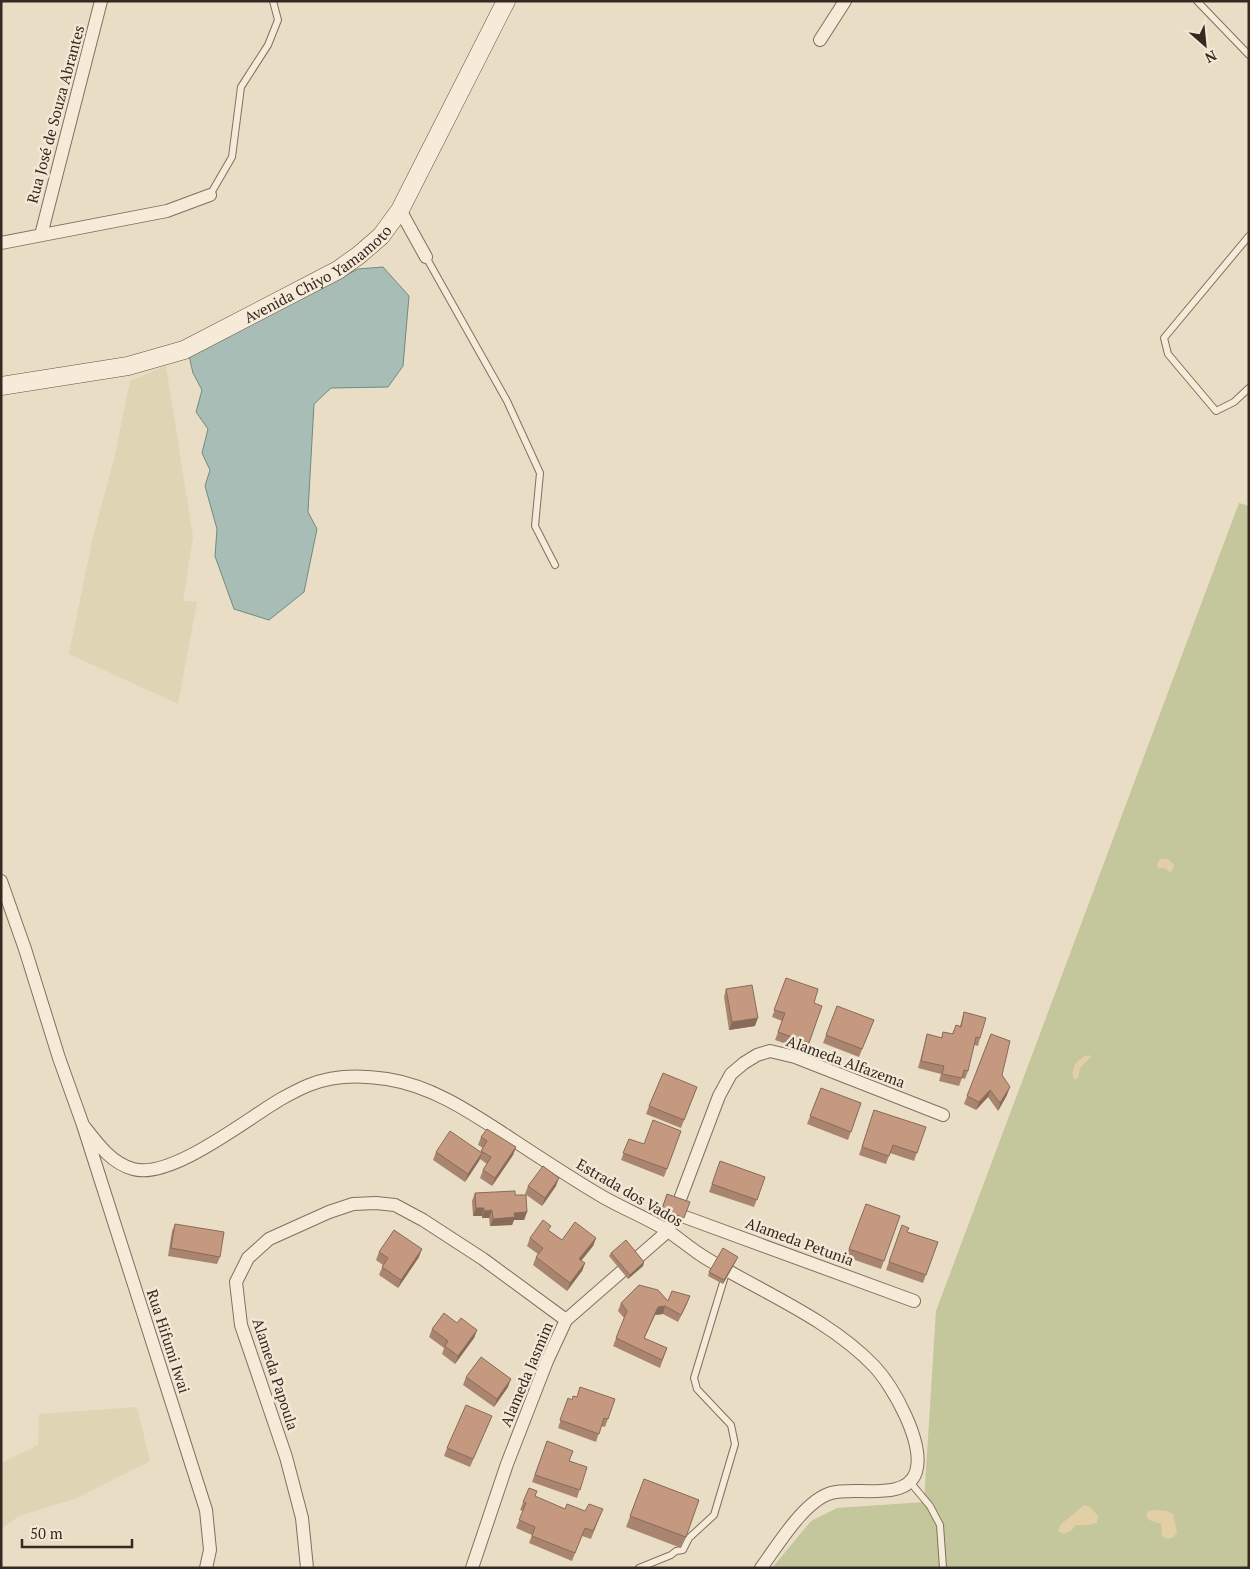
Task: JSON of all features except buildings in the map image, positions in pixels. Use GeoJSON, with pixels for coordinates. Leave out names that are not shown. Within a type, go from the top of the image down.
{"type":"FeatureCollection","features":[{"type":"Feature","properties":{"kind":"street","name":"Rua José de Souza Abrantes"},"geometry":{"type":"LineString","coordinates":[[41,235],[101,1]]}},
{"type":"Feature","properties":{"kind":"street","name":"Avenida Chiyo Yamamoto"},"geometry":{"type":"LineString","coordinates":[[1,386],[128,366],[184,350],[338,270],[359,255],[381,236],[400,210],[506,1]]}},
{"type":"Feature","properties":{"kind":"street"},"geometry":{"type":"LineString","coordinates":[[820,40],[845,1]]}},
{"type":"Feature","properties":{"kind":"street"},"geometry":{"type":"LineString","coordinates":[[1,243],[167,211],[210,195]]}},
{"type":"Feature","properties":{"kind":"street"},"geometry":{"type":"LineString","coordinates":[[400,210],[426,258]]}},
{"type":"Feature","properties":{"kind":"street","name":"Rua Hifumi Iwai"},"geometry":{"type":"LineString","coordinates":[[1,881],[83,1126],[206,1510],[210,1550],[206,1568]]}},
{"type":"Feature","properties":{"kind":"street","name":"Alameda Alfazema"},"geometry":{"type":"LineString","coordinates":[[668,1231],[719,1096],[731,1074],[757,1055],[770,1052],[795,1057],[943,1115]]}},
{"type":"Feature","properties":{"kind":"street","name":"Estrada dos Vados"},"geometry":{"type":"LineString","coordinates":[[83,1126],[105,1152],[119,1163],[136,1170],[158,1168],[180,1161],[209,1146],[282,1098],[311,1084],[337,1078],[363,1077],[388,1079],[428,1091],[463,1108],[602,1196],[668,1231],[698,1254],[814,1319],[853,1347],[873,1365],[889,1384],[904,1411],[916,1447],[916,1472],[910,1482]]}},
{"type":"Feature","properties":{"kind":"street","name":"Alameda Papoula"},"geometry":{"type":"LineString","coordinates":[[307,1568],[302,1518],[286,1457],[241,1326],[236,1282],[248,1258],[269,1239],[328,1212],[353,1204],[376,1203],[395,1205],[423,1220],[483,1259],[566,1320]]}},
{"type":"Feature","properties":{"kind":"street","name":"Alameda Petunia"},"geometry":{"type":"LineString","coordinates":[[674,1213],[914,1300]]}},
{"type":"Feature","properties":{"kind":"street","name":"Alameda Jasmim"},"geometry":{"type":"LineString","coordinates":[[472,1568],[507,1464],[566,1320],[668,1231]]}},
{"type":"Feature","properties":{"kind":"street"},"geometry":{"type":"LineString","coordinates":[[760,1568],[807,1507],[821,1497],[843,1491],[890,1490],[900,1488],[910,1482]]}},
{"type":"Feature","properties":{"kind":"lane"},"geometry":{"type":"LineString","coordinates":[[210,195],[232,157],[241,87],[268,45],[278,20],[273,1]]}},
{"type":"Feature","properties":{"kind":"lane"},"geometry":{"type":"LineString","coordinates":[[1197,1],[1249,55]]}},
{"type":"Feature","properties":{"kind":"lane"},"geometry":{"type":"LineString","coordinates":[[1249,236],[1164,338],[1168,354],[1216,410],[1234,402],[1249,388]]}},
{"type":"Feature","properties":{"kind":"lane"},"geometry":{"type":"LineString","coordinates":[[426,258],[507,401],[540,473],[535,526],[556,565]]}},
{"type":"Feature","properties":{"kind":"lane"},"geometry":{"type":"LineString","coordinates":[[639,1568],[671,1555],[676,1551],[683,1550],[689,1538],[714,1515],[735,1444],[731,1425],[697,1389],[694,1378],[727,1270]]}},
{"type":"Feature","properties":{"kind":"lane"},"geometry":{"type":"LineString","coordinates":[[910,1482],[930,1506],[940,1525],[943,1568]]}},
{"type":"Feature","properties":{"kind":"shaded area"},"geometry":{"type":"Polygon","coordinates":[[[166,366],[193,537],[183,601],[197,602],[178,704],[69,654],[92,541],[115,455],[130,381],[166,366]]]}},
{"type":"Feature","properties":{"kind":"shaded area"},"geometry":{"type":"Polygon","coordinates":[[[137,1407],[150,1461],[77,1498],[19,1516],[1,1529],[1,1463],[38,1445],[39,1414],[137,1407]]]}},
{"type":"Feature","properties":{"kind":"green space"},"geometry":{"type":"Polygon","coordinates":[[[1239,503],[1249,506],[1249,1568],[772,1568],[811,1521],[837,1508],[924,1502],[936,1311],[1239,503]]]}},
{"type":"Feature","properties":{"kind":"sand"},"geometry":{"type":"Polygon","coordinates":[[[1160,859],[1166,859],[1174,865],[1172,871],[1169,872],[1165,868],[1158,868],[1157,864],[1160,859]]]}},
{"type":"Feature","properties":{"kind":"sand"},"geometry":{"type":"Polygon","coordinates":[[[1089,1055],[1091,1057],[1081,1068],[1079,1077],[1075,1080],[1073,1068],[1075,1064],[1081,1058],[1089,1055]]]}},
{"type":"Feature","properties":{"kind":"sand"},"geometry":{"type":"Polygon","coordinates":[[[1084,1505],[1090,1507],[1098,1516],[1097,1523],[1076,1525],[1071,1531],[1064,1534],[1058,1531],[1060,1525],[1084,1505]]]}},
{"type":"Feature","properties":{"kind":"sand"},"geometry":{"type":"Polygon","coordinates":[[[1148,1511],[1167,1511],[1173,1514],[1177,1532],[1174,1537],[1168,1539],[1162,1536],[1161,1524],[1149,1520],[1146,1514],[1148,1511]]]}},
{"type":"Feature","properties":{"kind":"water"},"geometry":{"type":"Polygon","coordinates":[[[383,267],[409,296],[403,366],[388,387],[331,388],[314,404],[308,512],[317,529],[304,592],[269,620],[234,609],[215,556],[217,529],[205,486],[210,470],[202,453],[208,429],[196,412],[202,390],[193,373],[189,356],[358,269],[383,267]]]}}]}
